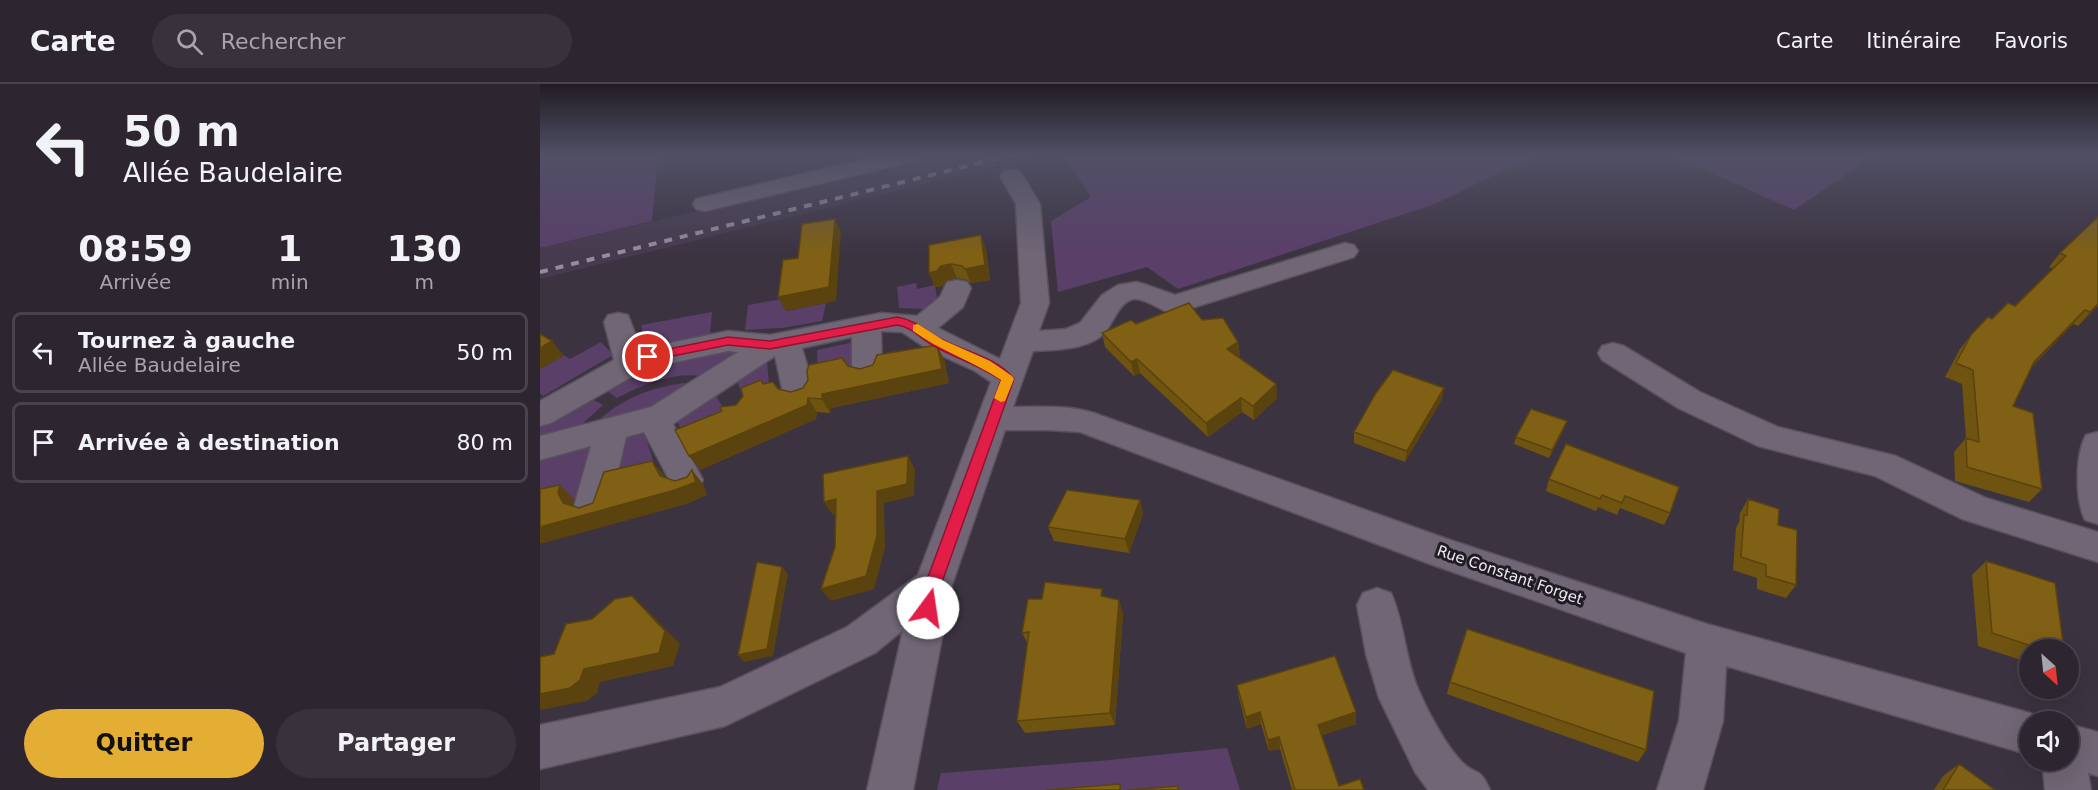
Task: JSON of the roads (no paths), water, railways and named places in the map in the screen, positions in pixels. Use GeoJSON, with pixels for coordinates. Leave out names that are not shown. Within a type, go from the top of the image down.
{"type":"FeatureCollection","features":[{"type":"Feature","properties":{"kind":"street"},"geometry":{"type":"LineString","coordinates":[[705,204],[773,188]]}},
{"type":"Feature","properties":{"kind":"street"},"geometry":{"type":"LineString","coordinates":[[890,790],[933,585],[1035,303],[1020,190]]}},
{"type":"Feature","properties":{"kind":"street"},"geometry":{"type":"LineString","coordinates":[[1021,342],[1076,336],[1092,329],[1113,299],[1129,291],[1145,290],[1173,304],[1345,251]]}},
{"type":"Feature","properties":{"kind":"street"},"geometry":{"type":"LineString","coordinates":[[919,329],[953,301],[957,288]]}},
{"type":"Feature","properties":{"kind":"street"},"geometry":{"type":"LineString","coordinates":[[540,415],[630,363],[728,341],[778,344],[866,325],[897,321],[909,323],[939,343],[986,364],[1008,379]]}},
{"type":"Feature","properties":{"kind":"street"},"geometry":{"type":"LineString","coordinates":[[618,322],[630,363]]}},
{"type":"Feature","properties":{"kind":"street"},"geometry":{"type":"LineString","coordinates":[[866,325],[867,371]]}},
{"type":"Feature","properties":{"kind":"street"},"geometry":{"type":"LineString","coordinates":[[540,448],[653,418],[728,387],[778,344]]}},
{"type":"Feature","properties":{"kind":"street"},"geometry":{"type":"LineString","coordinates":[[778,344],[799,393]]}},
{"type":"Feature","properties":{"kind":"street"},"geometry":{"type":"LineString","coordinates":[[1613,352],[1689,400],[1770,437],[1884,465],[1975,509],[2098,547]]}},
{"type":"Feature","properties":{"kind":"street"},"geometry":{"type":"LineString","coordinates":[[653,418],[686,480]]}},
{"type":"Feature","properties":{"kind":"street","name":"Rue Constant Forget"},"geometry":{"type":"LineString","coordinates":[[993,419],[1047,418],[1083,421],[1443,553],[1707,642],[2019,731]]}},
{"type":"Feature","properties":{"kind":"street"},"geometry":{"type":"LineString","coordinates":[[592,506],[608,447],[610,430]]}},
{"type":"Feature","properties":{"kind":"street"},"geometry":{"type":"LineString","coordinates":[[2098,444],[2095,495],[2098,510]]}},
{"type":"Feature","properties":{"kind":"street"},"geometry":{"type":"LineString","coordinates":[[540,747],[725,706],[861,640],[933,585]]}},
{"type":"Feature","properties":{"kind":"street"},"geometry":{"type":"LineString","coordinates":[[1377,605],[1386,654],[1400,698],[1431,756],[1447,779],[1467,790]]}},
{"type":"Feature","properties":{"kind":"street"},"geometry":{"type":"LineString","coordinates":[[1680,790],[1701,721],[1707,642]]}},
{"type":"Feature","properties":{"kind":"street"},"geometry":{"type":"LineString","coordinates":[[2079,749],[2098,754]]}},
{"type":"Feature","properties":{"kind":"street"},"geometry":{"type":"LineString","coordinates":[[2065,771],[2068,790]]}},
{"type":"Feature","properties":{"kind":"railway"},"geometry":{"type":"LineString","coordinates":[[540,272],[879,188]]}}]}
